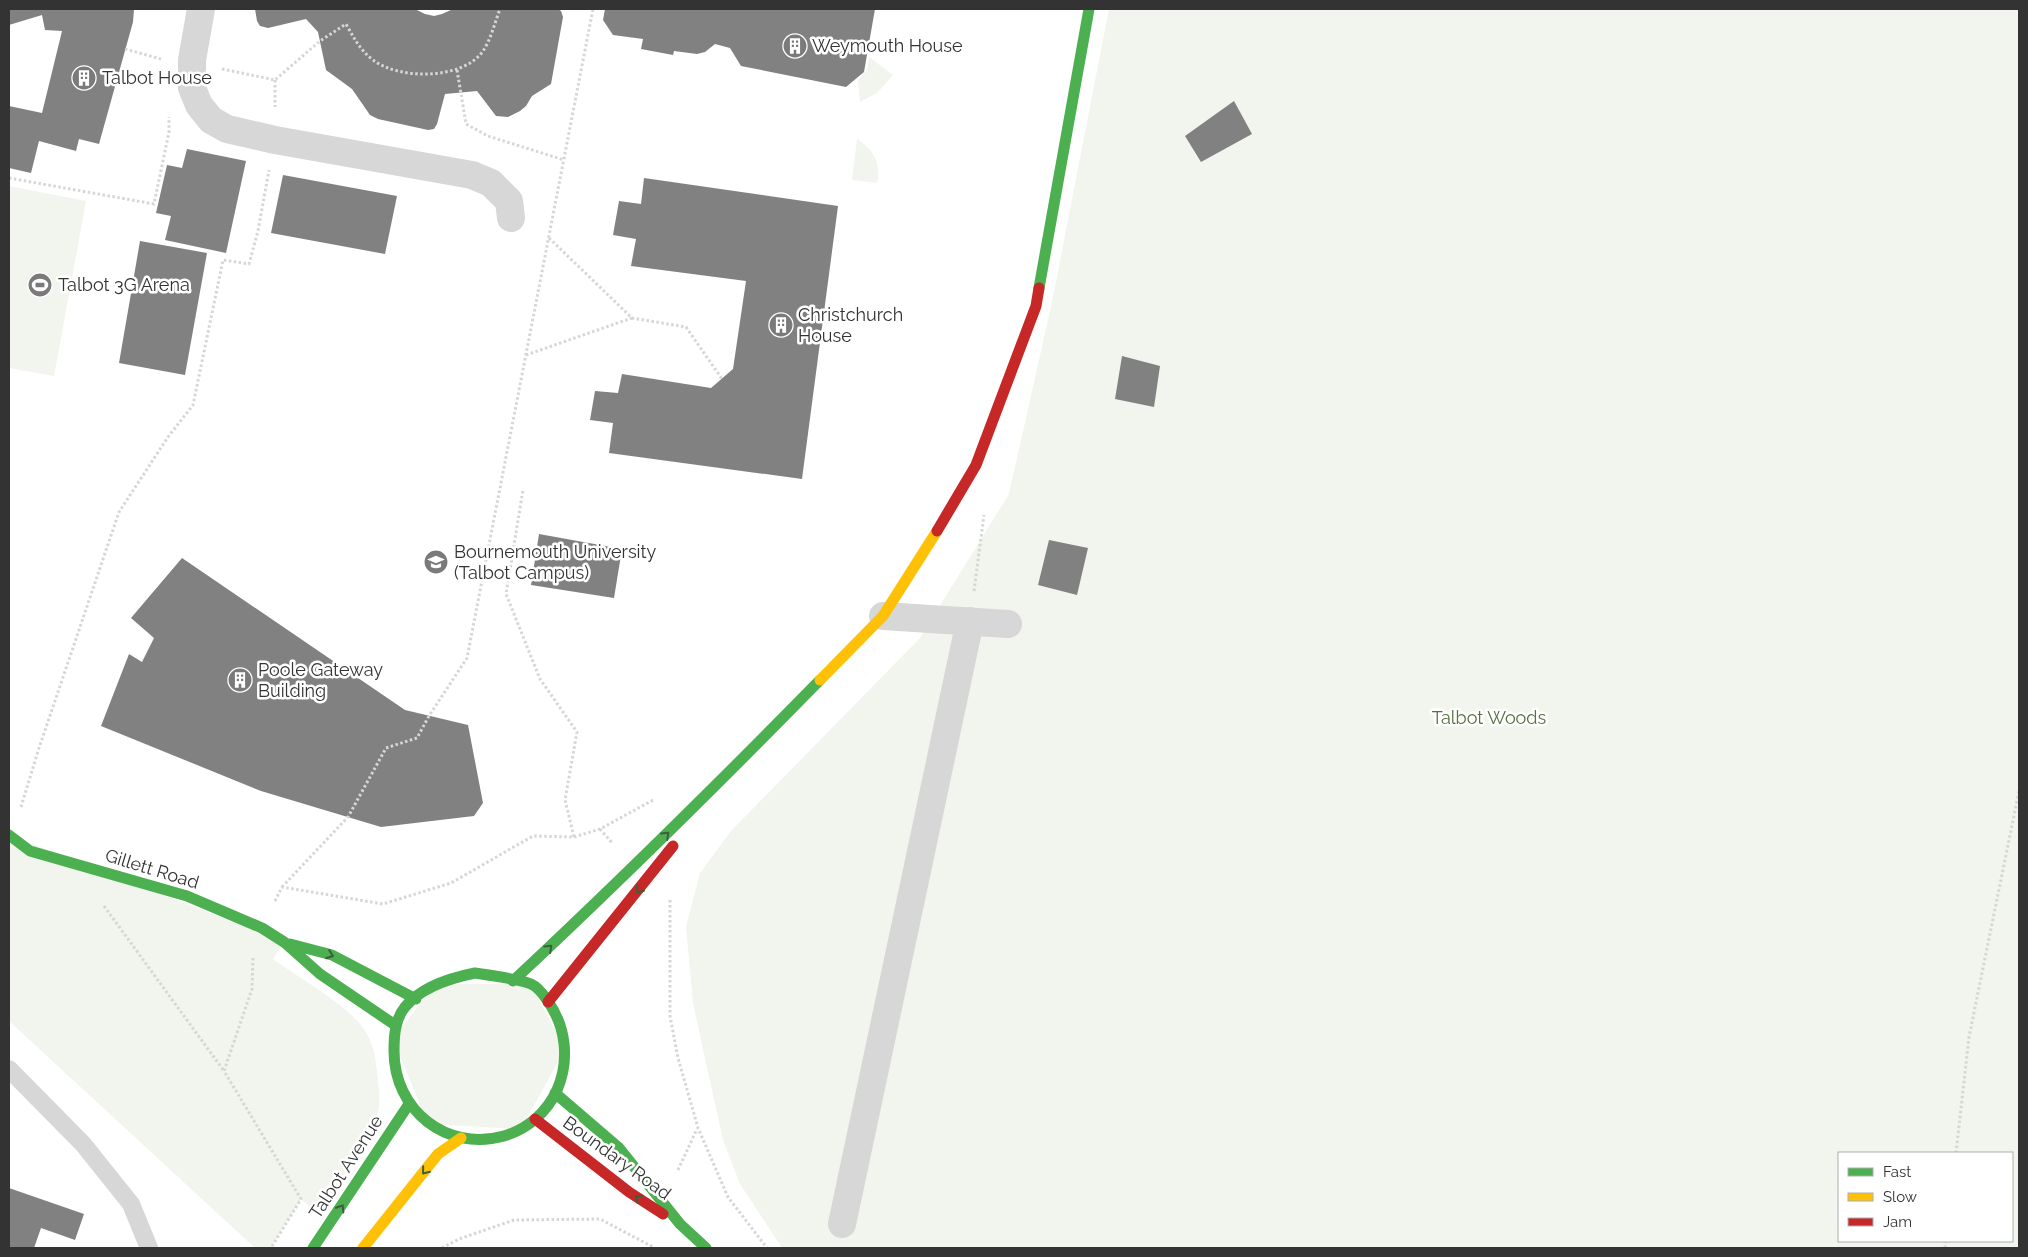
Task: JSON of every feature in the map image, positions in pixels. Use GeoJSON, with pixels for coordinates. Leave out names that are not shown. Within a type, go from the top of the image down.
{"type":"FeatureCollection","features":[{"type":"Feature","properties":{"kind":"main road"},"geometry":{"type":"LineString","coordinates":[[513,980],[587,912],[721,781],[883,616],[928,546],[976,465],[1036,306],[1088,9]]}},
{"type":"Feature","properties":{"kind":"main road"},"geometry":{"type":"LineString","coordinates":[[548,1002],[650,877],[721,781]]}},
{"type":"Feature","properties":{"kind":"main road","name":"Gillett Road"},"geometry":{"type":"LineString","coordinates":[[11,837],[30,851],[187,896],[262,928],[284,942],[320,974],[395,1025]]}},
{"type":"Feature","properties":{"kind":"main road","name":"Gillett Road"},"geometry":{"type":"LineString","coordinates":[[284,942],[332,955],[416,999]]}},
{"type":"Feature","properties":{"kind":"main road"},"geometry":{"type":"LineString","coordinates":[[475,973],[494,975],[531,984],[548,1002],[560,1023],[565,1049],[562,1080],[546,1107],[535,1120],[521,1129],[503,1136],[481,1140],[461,1138],[443,1132],[428,1124],[409,1104],[398,1084],[392,1056],[395,1025],[407,1005],[416,999],[435,984],[454,976],[475,973]]}},
{"type":"Feature","properties":{"kind":"main road","name":"Boundary Road"},"geometry":{"type":"LineString","coordinates":[[555,1093],[619,1148],[680,1224],[706,1248]]}},
{"type":"Feature","properties":{"kind":"main road","name":"Talbot Avenue"},"geometry":{"type":"LineString","coordinates":[[313,1248],[409,1104]]}},
{"type":"Feature","properties":{"kind":"main road","name":"Boundary Road"},"geometry":{"type":"LineString","coordinates":[[535,1120],[629,1192],[680,1224]]}},
{"type":"Feature","properties":{"kind":"main road"},"geometry":{"type":"LineString","coordinates":[[363,1248],[438,1154],[461,1138]]}},
{"type":"Feature","properties":{"kind":"street"},"geometry":{"type":"LineString","coordinates":[[201,9],[191,71],[192,88],[194,96],[203,112],[211,120],[226,129],[275,140],[472,175],[492,184],[509,201],[511,218]]}},
{"type":"Feature","properties":{"kind":"street"},"geometry":{"type":"LineString","coordinates":[[883,616],[1008,624]]}},
{"type":"Feature","properties":{"kind":"street"},"geometry":{"type":"LineString","coordinates":[[842,1224],[970,622]]}},
{"type":"Feature","properties":{"kind":"lane"},"geometry":{"type":"LineString","coordinates":[[9,1069],[83,1144],[131,1204],[149,1248]]}},
{"type":"Feature","properties":{"kind":"path"},"geometry":{"type":"LineString","coordinates":[[125,49],[165,60],[170,73],[214,67],[274,80],[320,41],[346,24],[359,47],[375,61],[394,71],[442,73],[463,68],[482,52],[500,9]]}},
{"type":"Feature","properties":{"kind":"path"},"geometry":{"type":"LineString","coordinates":[[224,1071],[252,990],[254,936],[262,928],[282,887],[348,817],[386,748],[418,738],[429,716],[467,658],[593,9]]}},
{"type":"Feature","properties":{"kind":"path"},"geometry":{"type":"LineString","coordinates":[[457,70],[466,124],[488,136],[564,160]]}},
{"type":"Feature","properties":{"kind":"path"},"geometry":{"type":"LineString","coordinates":[[9,178],[154,204],[169,132],[170,112]]}},
{"type":"Feature","properties":{"kind":"path"},"geometry":{"type":"LineString","coordinates":[[11,837],[38,748],[119,512],[168,437],[193,405],[223,260],[248,264],[258,231],[275,140]]}},
{"type":"Feature","properties":{"kind":"path"},"geometry":{"type":"LineString","coordinates":[[548,238],[632,318]]}},
{"type":"Feature","properties":{"kind":"path"},"geometry":{"type":"LineString","coordinates":[[526,355],[632,318],[686,327],[722,379]]}},
{"type":"Feature","properties":{"kind":"path"},"geometry":{"type":"LineString","coordinates":[[282,887],[383,904],[451,883],[533,836],[574,837],[564,800],[576,732],[540,679],[506,594],[523,490]]}},
{"type":"Feature","properties":{"kind":"path"},"geometry":{"type":"LineString","coordinates":[[1956,1152],[1969,1037],[2019,790]]}},
{"type":"Feature","properties":{"kind":"path"},"geometry":{"type":"LineString","coordinates":[[600,829],[633,866]]}},
{"type":"Feature","properties":{"kind":"path"},"geometry":{"type":"LineString","coordinates":[[650,877],[670,899],[670,1016],[678,1058],[698,1128],[728,1197],[767,1248]]}},
{"type":"Feature","properties":{"kind":"path"},"geometry":{"type":"LineString","coordinates":[[100,900],[224,1071],[301,1199],[271,1248]]}},
{"type":"Feature","properties":{"kind":"path"},"geometry":{"type":"LineString","coordinates":[[442,1248],[459,1239],[514,1220],[600,1219],[655,1248]]}},
{"type":"Feature","properties":{"kind":"green space","name":"Talbot Woods"},"geometry":{"type":"Polygon","coordinates":[[[1109,9],[2019,9],[2019,1248],[782,1248],[740,1184],[723,1140],[693,1003],[686,927],[700,873],[731,831],[920,638],[1009,494],[1052,302],[1109,9]]]}},
{"type":"Feature","properties":{"kind":"green space"},"geometry":{"type":"Polygon","coordinates":[[[869,57],[893,75],[877,93],[860,102],[858,80],[867,70],[869,57]]]}},
{"type":"Feature","properties":{"kind":"green space"},"geometry":{"type":"Polygon","coordinates":[[[857,139],[868,147],[875,158],[878,170],[877,183],[852,180],[857,139]]]}},
{"type":"Feature","properties":{"kind":"green space","name":"Talbot 3G Arena"},"geometry":{"type":"Polygon","coordinates":[[[9,186],[86,201],[54,376],[9,368],[9,186]]]}},
{"type":"Feature","properties":{"kind":"green space"},"geometry":{"type":"Polygon","coordinates":[[[9,835],[284,942],[273,959],[343,1008],[365,1030],[374,1053],[379,1092],[379,1105],[371,1132],[354,1161],[317,1213],[301,1199],[271,1248],[255,1248],[9,1021],[9,835]]]}},
{"type":"Feature","properties":{"kind":"green space"},"geometry":{"type":"Polygon","coordinates":[[[435,984],[531,984],[565,1049],[521,1129],[428,1124],[393,1039],[435,984]]]}},
{"type":"Feature","properties":{"kind":"building","name":"Talbot House"},"geometry":{"type":"Polygon","coordinates":[[[9,9],[134,9],[133,22],[99,144],[79,139],[76,151],[39,141],[31,173],[9,168],[9,106],[42,113],[62,31],[45,30],[42,15],[9,25],[9,9]]]}},
{"type":"Feature","properties":{"kind":"building"},"geometry":{"type":"Polygon","coordinates":[[[255,9],[415,9],[434,16],[453,9],[558,9],[563,17],[551,84],[532,96],[526,106],[508,117],[496,116],[477,91],[445,94],[437,124],[434,129],[428,130],[378,119],[370,115],[352,89],[326,70],[318,32],[306,19],[268,28],[260,26],[255,9]]]}},
{"type":"Feature","properties":{"kind":"building","name":"Weymouth House"},"geometry":{"type":"Polygon","coordinates":[[[605,9],[875,9],[864,72],[846,87],[741,66],[730,48],[715,44],[705,52],[697,54],[674,51],[673,55],[641,49],[643,39],[613,35],[603,20],[605,9]]]}},
{"type":"Feature","properties":{"kind":"building"},"geometry":{"type":"Polygon","coordinates":[[[1234,101],[1252,134],[1201,162],[1185,136],[1234,101]]]}},
{"type":"Feature","properties":{"kind":"building"},"geometry":{"type":"Polygon","coordinates":[[[187,149],[246,161],[226,253],[165,240],[171,216],[156,213],[167,165],[182,168],[187,149]]]}},
{"type":"Feature","properties":{"kind":"building"},"geometry":{"type":"Polygon","coordinates":[[[283,175],[397,196],[385,254],[271,233],[283,175]]]}},
{"type":"Feature","properties":{"kind":"building","name":"Christchurch House"},"geometry":{"type":"Polygon","coordinates":[[[644,178],[838,206],[802,479],[609,453],[613,423],[590,420],[595,391],[618,393],[622,374],[711,388],[733,369],[746,281],[631,266],[636,239],[613,235],[619,201],[641,204],[644,178]]]}},
{"type":"Feature","properties":{"kind":"building"},"geometry":{"type":"Polygon","coordinates":[[[140,241],[207,253],[185,375],[119,363],[140,241]]]}},
{"type":"Feature","properties":{"kind":"building"},"geometry":{"type":"Polygon","coordinates":[[[1122,356],[1160,366],[1154,407],[1115,399],[1122,356]]]}},
{"type":"Feature","properties":{"kind":"building"},"geometry":{"type":"Polygon","coordinates":[[[539,534],[622,549],[614,598],[531,585],[539,534]]]}},
{"type":"Feature","properties":{"kind":"building"},"geometry":{"type":"Polygon","coordinates":[[[1049,540],[1088,548],[1077,595],[1038,585],[1049,540]]]}},
{"type":"Feature","properties":{"kind":"building","name":"Poole Gateway Building"},"geometry":{"type":"Polygon","coordinates":[[[182,558],[405,710],[468,725],[483,803],[474,816],[381,827],[261,791],[101,726],[129,654],[142,662],[154,638],[131,618],[182,558]]]}},
{"type":"Feature","properties":{"kind":"building"},"geometry":{"type":"Polygon","coordinates":[[[9,1188],[84,1214],[75,1240],[41,1228],[34,1248],[9,1248],[9,1188]]]}},
{"type":"Feature","properties":{"kind":"traffic: fast"},"geometry":{"type":"LineString","coordinates":[[1039,288],[1089,9]]}},
{"type":"Feature","properties":{"kind":"traffic: fast"},"geometry":{"type":"LineString","coordinates":[[513,981],[668,832],[820,680]]}},
{"type":"Feature","properties":{"kind":"traffic: fast"},"geometry":{"type":"LineString","coordinates":[[9,835],[30,851],[187,896],[262,928],[284,942],[320,974],[395,1025]]}},
{"type":"Feature","properties":{"kind":"traffic: fast"},"geometry":{"type":"LineString","coordinates":[[290,944],[332,955],[416,999]]}},
{"type":"Feature","properties":{"kind":"traffic: fast"},"geometry":{"type":"LineString","coordinates":[[475,973],[519,980],[531,984],[538,989],[544,995],[558,1021],[562,1032],[565,1055],[564,1067],[557,1090],[548,1105],[536,1119],[513,1133],[483,1139],[462,1138],[444,1132],[427,1122],[414,1108],[403,1091],[396,1072],[394,1051],[397,1022],[405,1007],[412,1000],[437,984],[475,973]]}},
{"type":"Feature","properties":{"kind":"traffic: fast"},"geometry":{"type":"LineString","coordinates":[[555,1093],[619,1148],[680,1224],[706,1248]]}},
{"type":"Feature","properties":{"kind":"traffic: fast"},"geometry":{"type":"LineString","coordinates":[[313,1248],[409,1104]]}},
{"type":"Feature","properties":{"kind":"traffic: slow"},"geometry":{"type":"LineString","coordinates":[[820,680],[883,616],[937,531]]}},
{"type":"Feature","properties":{"kind":"traffic: slow"},"geometry":{"type":"LineString","coordinates":[[363,1248],[438,1154],[461,1138]]}},
{"type":"Feature","properties":{"kind":"traffic: jam"},"geometry":{"type":"LineString","coordinates":[[937,531],[976,465],[1036,306],[1039,288]]}},
{"type":"Feature","properties":{"kind":"traffic: jam"},"geometry":{"type":"LineString","coordinates":[[548,1002],[673,846]]}},
{"type":"Feature","properties":{"kind":"traffic: jam"},"geometry":{"type":"LineString","coordinates":[[535,1119],[629,1192],[663,1214]]}},
{"type":"Feature","properties":{"kind":"place","name":"Weymouth House"},"geometry":{"type":"Point","coordinates":[795,46]}},
{"type":"Feature","properties":{"kind":"place","name":"Talbot House"},"geometry":{"type":"Point","coordinates":[84,78]}},
{"type":"Feature","properties":{"kind":"place","name":"Talbot 3G Arena"},"geometry":{"type":"Point","coordinates":[40,285]}},
{"type":"Feature","properties":{"kind":"place","name":"Christchurch House"},"geometry":{"type":"Point","coordinates":[781,325]}},
{"type":"Feature","properties":{"kind":"place","name":"Bournemouth University (Talbot Campus)"},"geometry":{"type":"Point","coordinates":[436,562]}},
{"type":"Feature","properties":{"kind":"place","name":"Poole Gateway Building"},"geometry":{"type":"Point","coordinates":[240,680]}}]}
